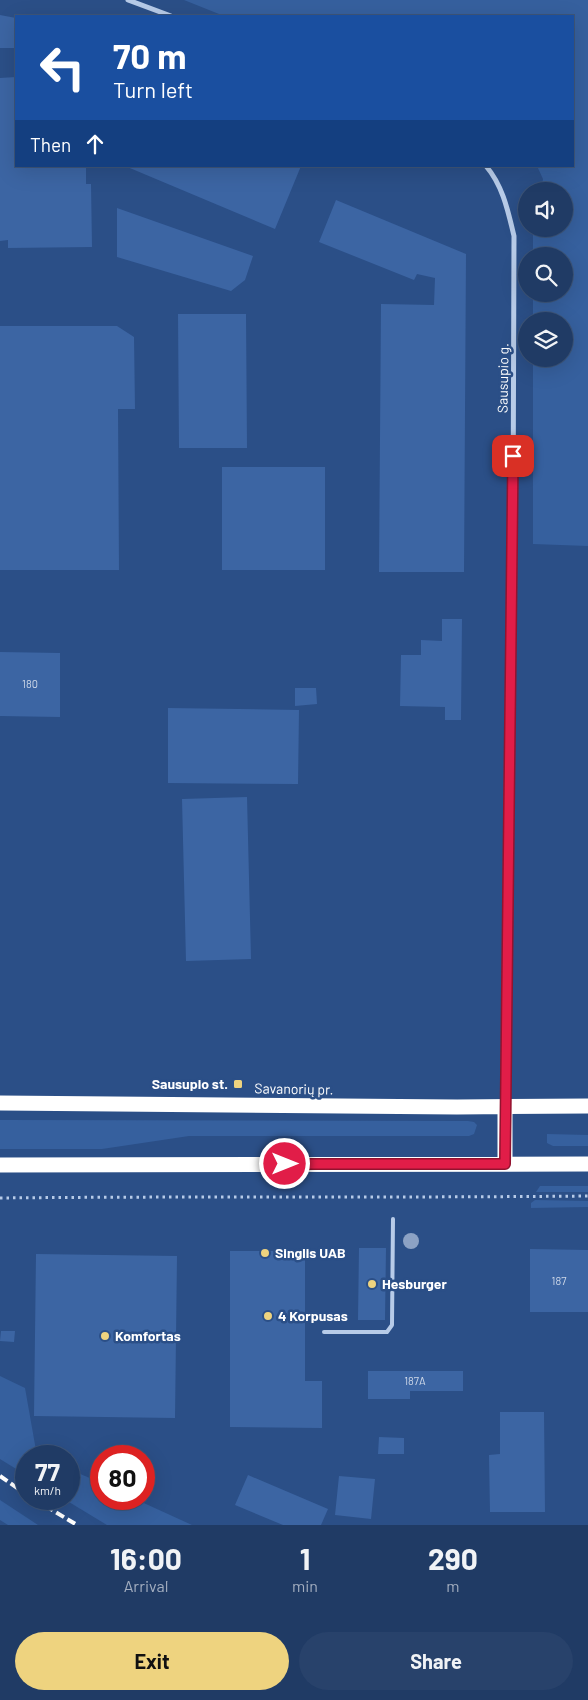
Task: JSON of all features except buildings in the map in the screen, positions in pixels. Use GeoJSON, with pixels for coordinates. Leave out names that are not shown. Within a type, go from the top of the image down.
{"type":"FeatureCollection","features":[{"type":"Feature","properties":{"kind":"highway","name":"Savanorių pr."},"geometry":{"type":"LineString","coordinates":[[0,1103],[588,1106]]}},
{"type":"Feature","properties":{"kind":"highway"},"geometry":{"type":"LineString","coordinates":[[505,1107],[505,1164]]}},
{"type":"Feature","properties":{"kind":"highway"},"geometry":{"type":"LineString","coordinates":[[0,1164],[588,1164]]}},
{"type":"Feature","properties":{"kind":"street"},"geometry":{"type":"LineString","coordinates":[[128,0],[168,15]]}},
{"type":"Feature","properties":{"kind":"street","name":"Sausupio g."},"geometry":{"type":"LineString","coordinates":[[487,167],[496,178],[506,203],[514,236],[513,520],[505,1107]]}},
{"type":"Feature","properties":{"kind":"lane"},"geometry":{"type":"LineString","coordinates":[[324,1332],[387,1332],[392,1325],[393,1219]]}},
{"type":"Feature","properties":{"kind":"path"},"geometry":{"type":"LineString","coordinates":[[0,1198],[176,1196],[457,1198],[588,1196]]}},
{"type":"Feature","properties":{"kind":"shaded area"},"geometry":{"type":"Polygon","coordinates":[[[184,0],[588,0],[588,546],[533,544],[533,367],[573,367],[573,312],[533,312],[533,302],[573,302],[573,247],[533,247],[533,237],[573,237],[573,182],[542,182],[537,167],[574,167],[574,15],[222,15],[184,0]]]}},
{"type":"Feature","properties":{"kind":"shaded area"},"geometry":{"type":"Polygon","coordinates":[[[0,1120],[468,1121],[474,1122],[477,1125],[474,1134],[469,1136],[189,1136],[102,1149],[0,1149],[0,1120]]]}},
{"type":"Feature","properties":{"kind":"shaded area"},"geometry":{"type":"Polygon","coordinates":[[[547,1134],[588,1135],[588,1146],[553,1146],[547,1143],[547,1134]]]}},
{"type":"Feature","properties":{"kind":"shaded area"},"geometry":{"type":"Polygon","coordinates":[[[540,1186],[588,1186],[588,1192],[536,1192],[540,1186]]]}},
{"type":"Feature","properties":{"kind":"shaded area"},"geometry":{"type":"Polygon","coordinates":[[[535,1200],[588,1201],[588,1207],[531,1208],[531,1203],[535,1200]]]}},
{"type":"Feature","properties":{"kind":"shaded area"},"geometry":{"type":"Polygon","coordinates":[[[0,1376],[25,1388],[35,1445],[15,1445],[15,1468],[0,1459],[0,1376]]]}},
{"type":"Feature","properties":{"kind":"shaded area"},"geometry":{"type":"Polygon","coordinates":[[[80,1474],[90,1478],[90,1510],[155,1510],[155,1508],[192,1525],[107,1525],[80,1509],[80,1474]]]}},
{"type":"Feature","properties":{"kind":"shaded area"},"geometry":{"type":"Polygon","coordinates":[[[0,1500],[38,1525],[8,1525],[0,1520],[0,1500]]]}},
{"type":"Feature","properties":{"kind":"railway"},"geometry":{"type":"LineString","coordinates":[[0,1476],[15,1486]]}},
{"type":"Feature","properties":{"kind":"railway"},"geometry":{"type":"LineString","coordinates":[[52,1510],[77,1525]]}},
{"type":"Feature","properties":{"kind":"place","name":"Sausupio st."},"geometry":{"type":"Point","coordinates":[238,1084]}},
{"type":"Feature","properties":{"kind":"place","name":"Singlis UAB"},"geometry":{"type":"Point","coordinates":[265,1253]}},
{"type":"Feature","properties":{"kind":"place","name":"Hesburger"},"geometry":{"type":"Point","coordinates":[372,1284]}},
{"type":"Feature","properties":{"kind":"place","name":"4 Korpusas"},"geometry":{"type":"Point","coordinates":[268,1316]}},
{"type":"Feature","properties":{"kind":"place","name":"Komfortas"},"geometry":{"type":"Point","coordinates":[105,1336]}},
{"type":"Feature","properties":{"kind":"route"},"geometry":{"type":"LineString","coordinates":[[285,1164],[505,1164],[513,456]]}}]}
